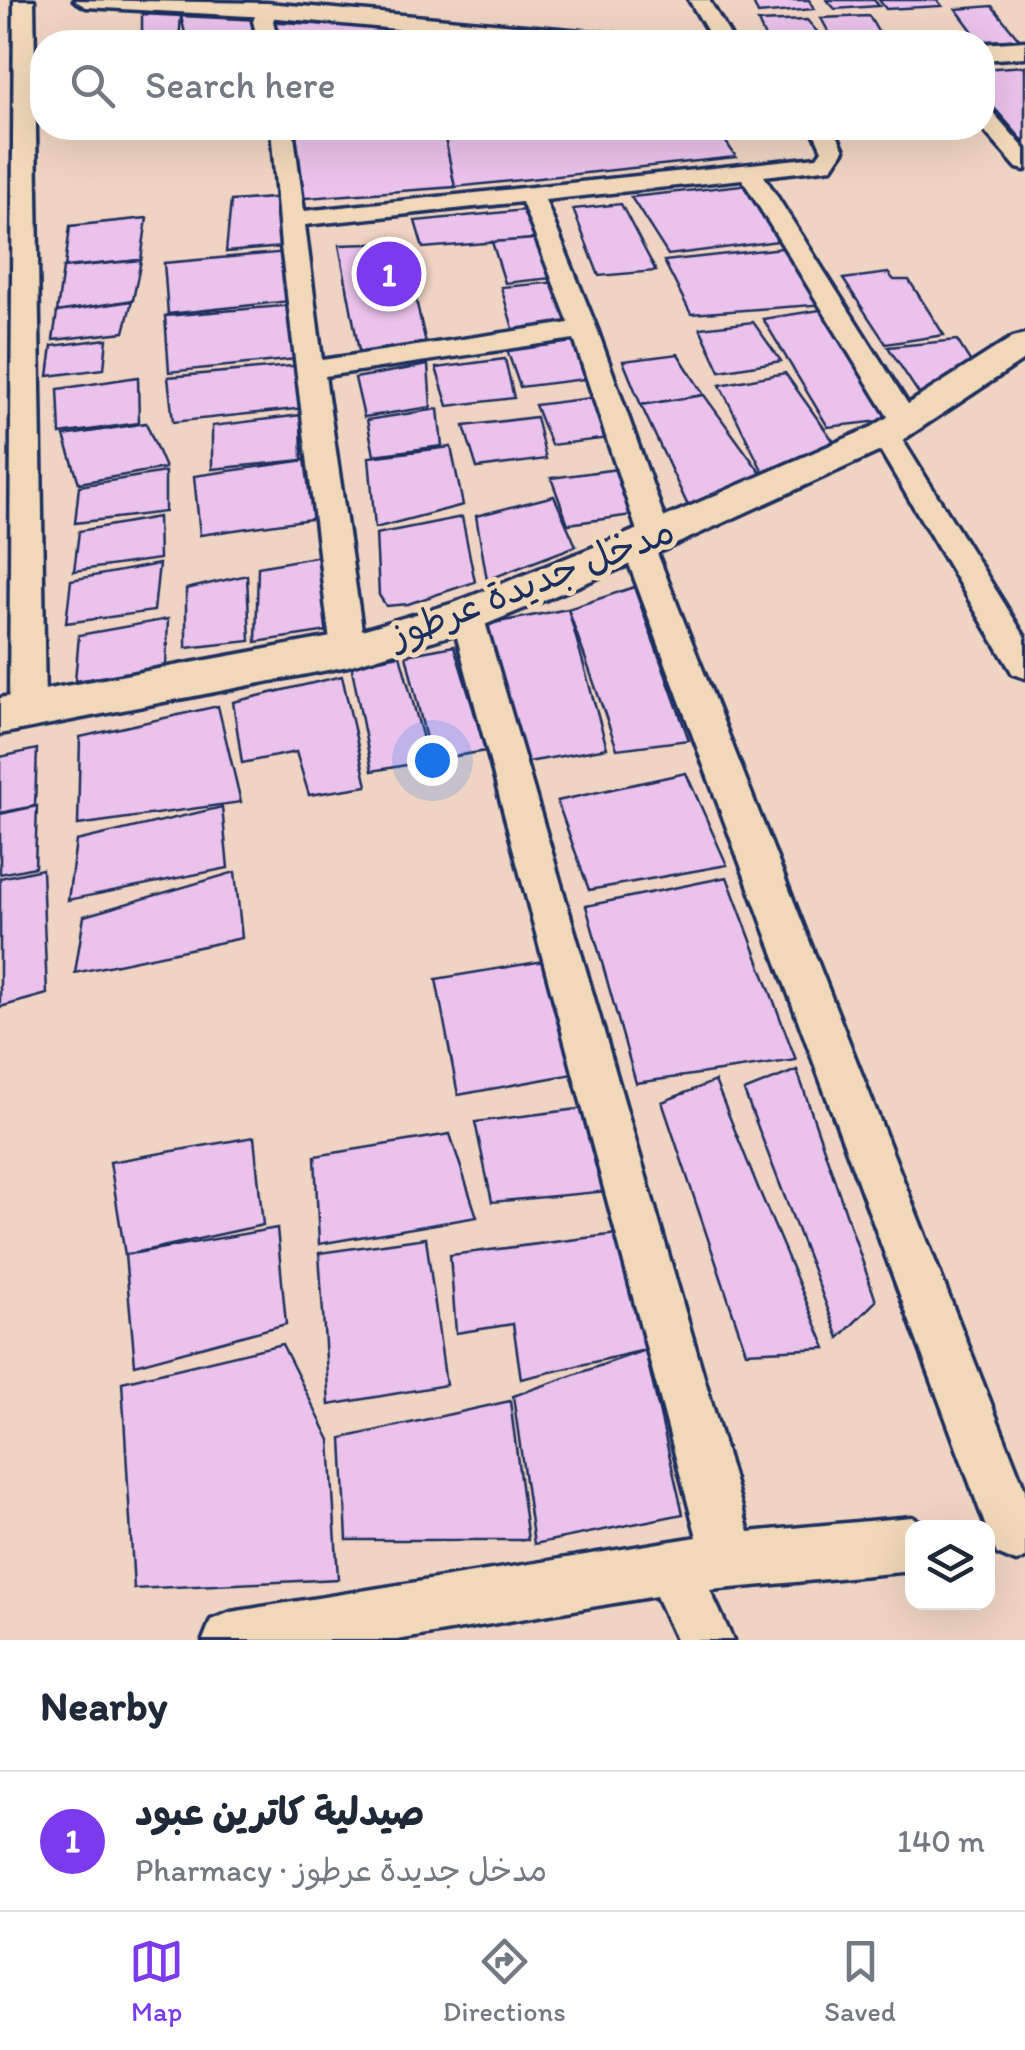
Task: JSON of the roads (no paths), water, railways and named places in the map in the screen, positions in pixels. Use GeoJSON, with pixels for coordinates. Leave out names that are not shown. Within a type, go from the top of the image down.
{"type":"FeatureCollection","features":[{"type":"Feature","properties":{"kind":"street"},"geometry":{"type":"LineString","coordinates":[[14,712],[24,0]]}},
{"type":"Feature","properties":{"kind":"street"},"geometry":{"type":"LineString","coordinates":[[86,0],[267,10],[331,8],[515,30]]}},
{"type":"Feature","properties":{"kind":"street"},"geometry":{"type":"LineString","coordinates":[[700,0],[717,30]]}},
{"type":"Feature","properties":{"kind":"street"},"geometry":{"type":"LineString","coordinates":[[265,30],[267,10]]}},
{"type":"Feature","properties":{"kind":"street"},"geometry":{"type":"LineString","coordinates":[[995,51],[1025,49]]}},
{"type":"Feature","properties":{"kind":"street"},"geometry":{"type":"LineString","coordinates":[[995,129],[1025,162]]}},
{"type":"Feature","properties":{"kind":"street"},"geometry":{"type":"LineString","coordinates":[[284,140],[294,219],[293,246],[348,650]]}},
{"type":"Feature","properties":{"kind":"street"},"geometry":{"type":"LineString","coordinates":[[294,219],[824,163],[833,150],[828,140]]}},
{"type":"Feature","properties":{"kind":"street"},"geometry":{"type":"LineString","coordinates":[[750,172],[1025,665]]}},
{"type":"Feature","properties":{"kind":"street"},"geometry":{"type":"LineString","coordinates":[[531,195],[584,329],[646,541],[1010,1535]]}},
{"type":"Feature","properties":{"kind":"street"},"geometry":{"type":"LineString","coordinates":[[309,370],[584,329]]}},
{"type":"Feature","properties":{"kind":"street","name":"مدخل جديدة عرطوز"},"geometry":{"type":"LineString","coordinates":[[14,712],[348,650],[466,615],[646,541],[894,427],[1025,344]]}},
{"type":"Feature","properties":{"kind":"street"},"geometry":{"type":"LineString","coordinates":[[466,615],[732,1562]]}},
{"type":"Feature","properties":{"kind":"street"},"geometry":{"type":"LineString","coordinates":[[231,1640],[670,1568],[905,1545]]}},
{"type":"Feature","properties":{"kind":"street"},"geometry":{"type":"LineString","coordinates":[[670,1568],[705,1640]]}},
{"type":"Feature","properties":{"kind":"place","name":"صيدلية كاترين عبود"},"geometry":{"type":"Point","coordinates":[389,274]}}]}
